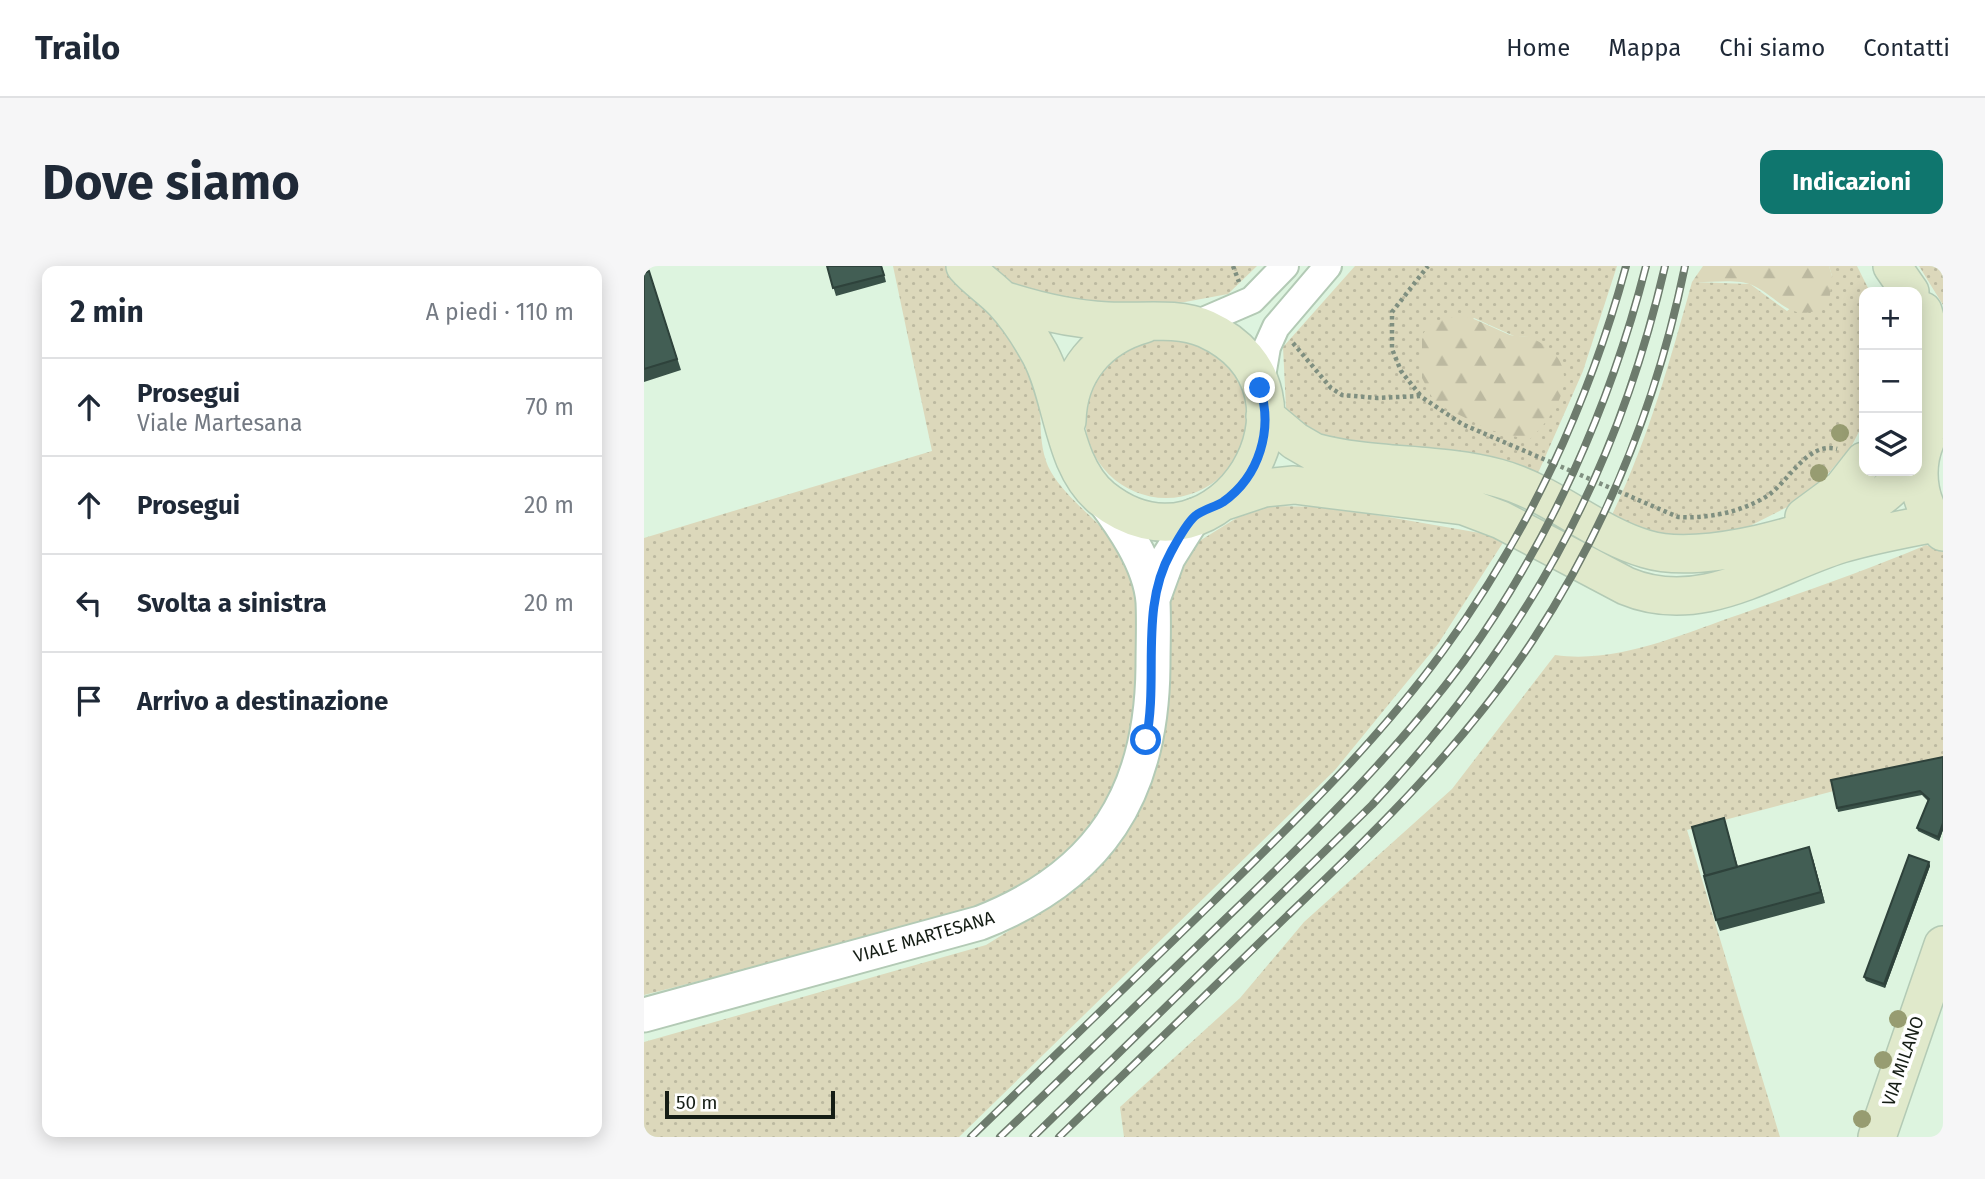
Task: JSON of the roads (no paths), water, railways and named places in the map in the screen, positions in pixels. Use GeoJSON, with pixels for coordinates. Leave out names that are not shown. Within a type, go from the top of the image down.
{"type":"FeatureCollection","features":[{"type":"Feature","properties":{"kind":"main road"},"geometry":{"type":"LineString","coordinates":[[965,266],[986,288],[1003,300],[1041,355],[1056,387],[1077,467],[1099,494],[1120,509],[1144,518],[1170,520],[1208,509],[1248,491],[1294,485],[1451,504],[1501,520],[1636,591],[1675,598],[1724,589],[1839,545],[1939,528],[1923,501],[1919,485],[1938,362],[1923,310],[1892,266]]}},
{"type":"Feature","properties":{"kind":"main road"},"geometry":{"type":"LineString","coordinates":[[1878,266],[1885,287]]}},
{"type":"Feature","properties":{"kind":"main road"},"geometry":{"type":"LineString","coordinates":[[1003,300],[1072,317],[1194,325],[1222,338],[1239,352],[1263,402],[1295,442],[1324,454],[1482,474],[1508,481],[1644,549],[1692,554],[1738,548],[1797,534],[1868,506],[1897,484],[1925,443]]}},
{"type":"Feature","properties":{"kind":"main road"},"geometry":{"type":"LineString","coordinates":[[1066,428],[1070,391],[1088,358],[1116,334],[1152,322]]}},
{"type":"Feature","properties":{"kind":"main road"},"geometry":{"type":"LineString","coordinates":[[1208,509],[1244,482],[1256,463],[1264,438],[1263,402]]}},
{"type":"Feature","properties":{"kind":"main road"},"geometry":{"type":"LineString","coordinates":[[1738,548],[1780,530],[1810,513],[1842,489],[1854,456]]}},
{"type":"Feature","properties":{"kind":"main road","name":"VIA MILANO"},"geometry":{"type":"LineString","coordinates":[[1877,1137],[1943,945]]}},
{"type":"Feature","properties":{"kind":"street"},"geometry":{"type":"LineString","coordinates":[[1194,325],[1252,300],[1285,266]]}},
{"type":"Feature","properties":{"kind":"street"},"geometry":{"type":"LineString","coordinates":[[1263,402],[1267,347],[1276,327],[1328,266]]}},
{"type":"Feature","properties":{"kind":"street","name":"VIALE MARTESANA"},"geometry":{"type":"LineString","coordinates":[[1099,494],[1126,532],[1153,599]]}},
{"type":"Feature","properties":{"kind":"street","name":"VIALE MARTESANA"},"geometry":{"type":"LineString","coordinates":[[644,1015],[980,923],[1021,906],[1055,886],[1086,857],[1110,827],[1128,795],[1142,758],[1151,717],[1153,599],[1168,558],[1208,509]]}},
{"type":"Feature","properties":{"kind":"railway"},"geometry":{"type":"LineString","coordinates":[[971,1137],[1304,811],[1390,718],[1443,651],[1502,562],[1552,467],[1594,368],[1626,266]]}},
{"type":"Feature","properties":{"kind":"railway"},"geometry":{"type":"LineString","coordinates":[[1000,1137],[1330,816],[1413,725],[1464,661],[1523,569],[1573,472],[1614,371],[1646,266]]}},
{"type":"Feature","properties":{"kind":"railway"},"geometry":{"type":"LineString","coordinates":[[1033,1137],[1372,805],[1426,744],[1474,683],[1517,621],[1556,556],[1590,489],[1619,419],[1644,345],[1665,266]]}},
{"type":"Feature","properties":{"kind":"railway"},"geometry":{"type":"LineString","coordinates":[[1059,1137],[1387,818],[1449,750],[1507,678],[1560,597],[1584,553],[1627,460],[1660,365],[1685,266]]}}]}
